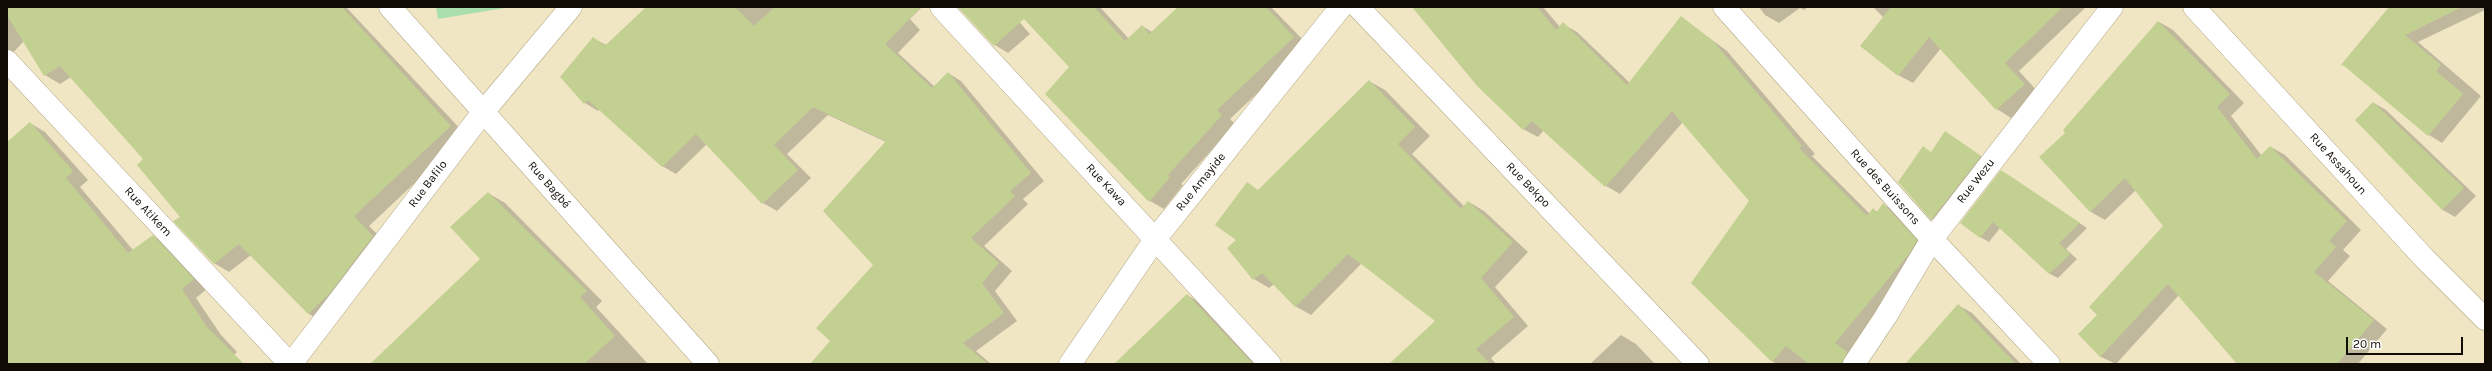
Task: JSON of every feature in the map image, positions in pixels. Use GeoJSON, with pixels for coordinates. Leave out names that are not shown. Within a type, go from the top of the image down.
{"type":"FeatureCollection","features":[{"type":"Feature","properties":{"kind":"street","name":"Rue Bagbé"},"geometry":{"type":"LineString","coordinates":[[390,7],[708,364]]}},
{"type":"Feature","properties":{"kind":"street","name":"Rue Bafilo"},"geometry":{"type":"LineString","coordinates":[[290,364],[484,111],[571,7]]}},
{"type":"Feature","properties":{"kind":"street","name":"Rue Kawa"},"geometry":{"type":"LineString","coordinates":[[941,7],[1156,238],[1270,364]]}},
{"type":"Feature","properties":{"kind":"street","name":"Rue Amayide"},"geometry":{"type":"LineString","coordinates":[[1070,364],[1156,238],[1341,7]]}},
{"type":"Feature","properties":{"kind":"street","name":"Rue Bekpo"},"geometry":{"type":"LineString","coordinates":[[1358,7],[1698,364]]}},
{"type":"Feature","properties":{"kind":"street","name":"Rue des Buissons"},"geometry":{"type":"LineString","coordinates":[[1724,7],[1932,238],[2049,364]]}},
{"type":"Feature","properties":{"kind":"street","name":"Rue Wezu"},"geometry":{"type":"LineString","coordinates":[[1854,364],[1886,316],[1932,238],[2112,7]]}},
{"type":"Feature","properties":{"kind":"street","name":"Rue Assahoun"},"geometry":{"type":"LineString","coordinates":[[2194,7],[2425,259],[2485,319]]}},
{"type":"Feature","properties":{"kind":"street","name":"Rue Atikem"},"geometry":{"type":"LineString","coordinates":[[7,61],[290,364]]}},
{"type":"Feature","properties":{"kind":"shaded area"},"geometry":{"type":"Polygon","coordinates":[[[436,7],[511,7],[438,19],[436,7]]]}},
{"type":"Feature","properties":{"kind":"building"},"geometry":{"type":"Polygon","coordinates":[[[7,7],[342,7],[451,126],[354,216],[373,236],[329,294],[308,314],[239,244],[214,264],[173,221],[180,217],[137,165],[143,159],[60,66],[44,76],[7,15],[7,7]]]}},
{"type":"Feature","properties":{"kind":"building"},"geometry":{"type":"Polygon","coordinates":[[[646,7],[735,7],[754,26],[775,7],[921,7],[885,44],[932,88],[948,72],[1031,173],[1010,191],[1015,196],[971,238],[999,263],[982,283],[1004,313],[963,343],[988,364],[810,364],[830,341],[816,328],[873,265],[823,211],[886,141],[813,107],[774,145],[798,170],[762,204],[696,134],[662,167],[588,100],[584,104],[560,77],[593,37],[605,46],[646,7]]]}},
{"type":"Feature","properties":{"kind":"building"},"geometry":{"type":"Polygon","coordinates":[[[958,7],[1094,7],[1125,41],[1142,25],[1149,34],[1178,7],[1266,7],[1294,37],[1217,110],[1222,115],[1168,175],[1170,177],[1149,202],[1045,94],[1069,67],[1024,19],[994,46],[958,7]]]}},
{"type":"Feature","properties":{"kind":"building"},"geometry":{"type":"Polygon","coordinates":[[[1412,7],[1537,7],[1556,30],[1563,22],[1627,85],[1681,16],[1713,41],[1802,146],[1799,148],[1867,216],[1873,208],[1877,212],[1883,203],[1917,240],[1909,254],[1835,343],[1847,352],[1842,364],[1809,364],[1786,346],[1772,362],[1691,283],[1749,201],[1672,111],[1605,187],[1532,121],[1523,130],[1478,87],[1412,7]]]}},
{"type":"Feature","properties":{"kind":"building"},"geometry":{"type":"Polygon","coordinates":[[[1891,7],[2063,7],[2005,63],[2025,84],[1996,110],[1929,37],[1898,76],[1860,46],[1891,7]]]}},
{"type":"Feature","properties":{"kind":"building"},"geometry":{"type":"Polygon","coordinates":[[[2389,7],[2462,7],[2405,35],[2441,65],[2436,71],[2463,94],[2428,136],[2343,65],[2340,66],[2389,7]]]}},
{"type":"Feature","properties":{"kind":"building"},"geometry":{"type":"Polygon","coordinates":[[[2158,21],[2230,94],[2217,107],[2257,159],[2270,146],[2347,221],[2329,241],[2336,247],[2314,272],[2374,320],[2337,364],[2237,364],[2168,284],[2100,357],[2078,334],[2097,315],[2089,307],[2163,226],[2125,178],[2090,212],[2039,157],[2065,133],[2063,130],[2158,21]]]}},
{"type":"Feature","properties":{"kind":"building"},"geometry":{"type":"Polygon","coordinates":[[[1369,80],[1415,127],[1398,144],[1461,209],[1468,201],[1513,242],[1481,278],[1514,317],[1476,349],[1490,364],[1389,364],[1435,321],[1348,254],[1295,307],[1262,273],[1253,280],[1227,248],[1236,240],[1215,225],[1247,182],[1258,190],[1369,80]]]}},
{"type":"Feature","properties":{"kind":"building"},"geometry":{"type":"Polygon","coordinates":[[[2373,102],[2464,188],[2442,210],[2355,120],[2373,102]]]}},
{"type":"Feature","properties":{"kind":"building"},"geometry":{"type":"Polygon","coordinates":[[[30,122],[73,171],[66,178],[128,253],[153,235],[194,279],[182,289],[206,326],[244,364],[7,364],[7,142],[30,122]]]}},
{"type":"Feature","properties":{"kind":"building"},"geometry":{"type":"Polygon","coordinates":[[[1945,131],[1981,156],[1931,220],[1898,182],[1923,146],[1931,152],[1945,131]]]}},
{"type":"Feature","properties":{"kind":"building"},"geometry":{"type":"Polygon","coordinates":[[[2001,170],[2080,223],[2059,243],[2070,254],[2049,274],[1993,222],[1980,238],[1960,223],[2001,170]]]}},
{"type":"Feature","properties":{"kind":"building"},"geometry":{"type":"Polygon","coordinates":[[[488,192],[587,291],[580,297],[615,336],[584,364],[370,364],[480,259],[450,227],[488,192]]]}},
{"type":"Feature","properties":{"kind":"building"},"geometry":{"type":"Polygon","coordinates":[[[1187,294],[1253,364],[1114,364],[1187,294]]]}},
{"type":"Feature","properties":{"kind":"building"},"geometry":{"type":"Polygon","coordinates":[[[1958,304],[2016,364],[1905,364],[1958,304]]]}}]}
